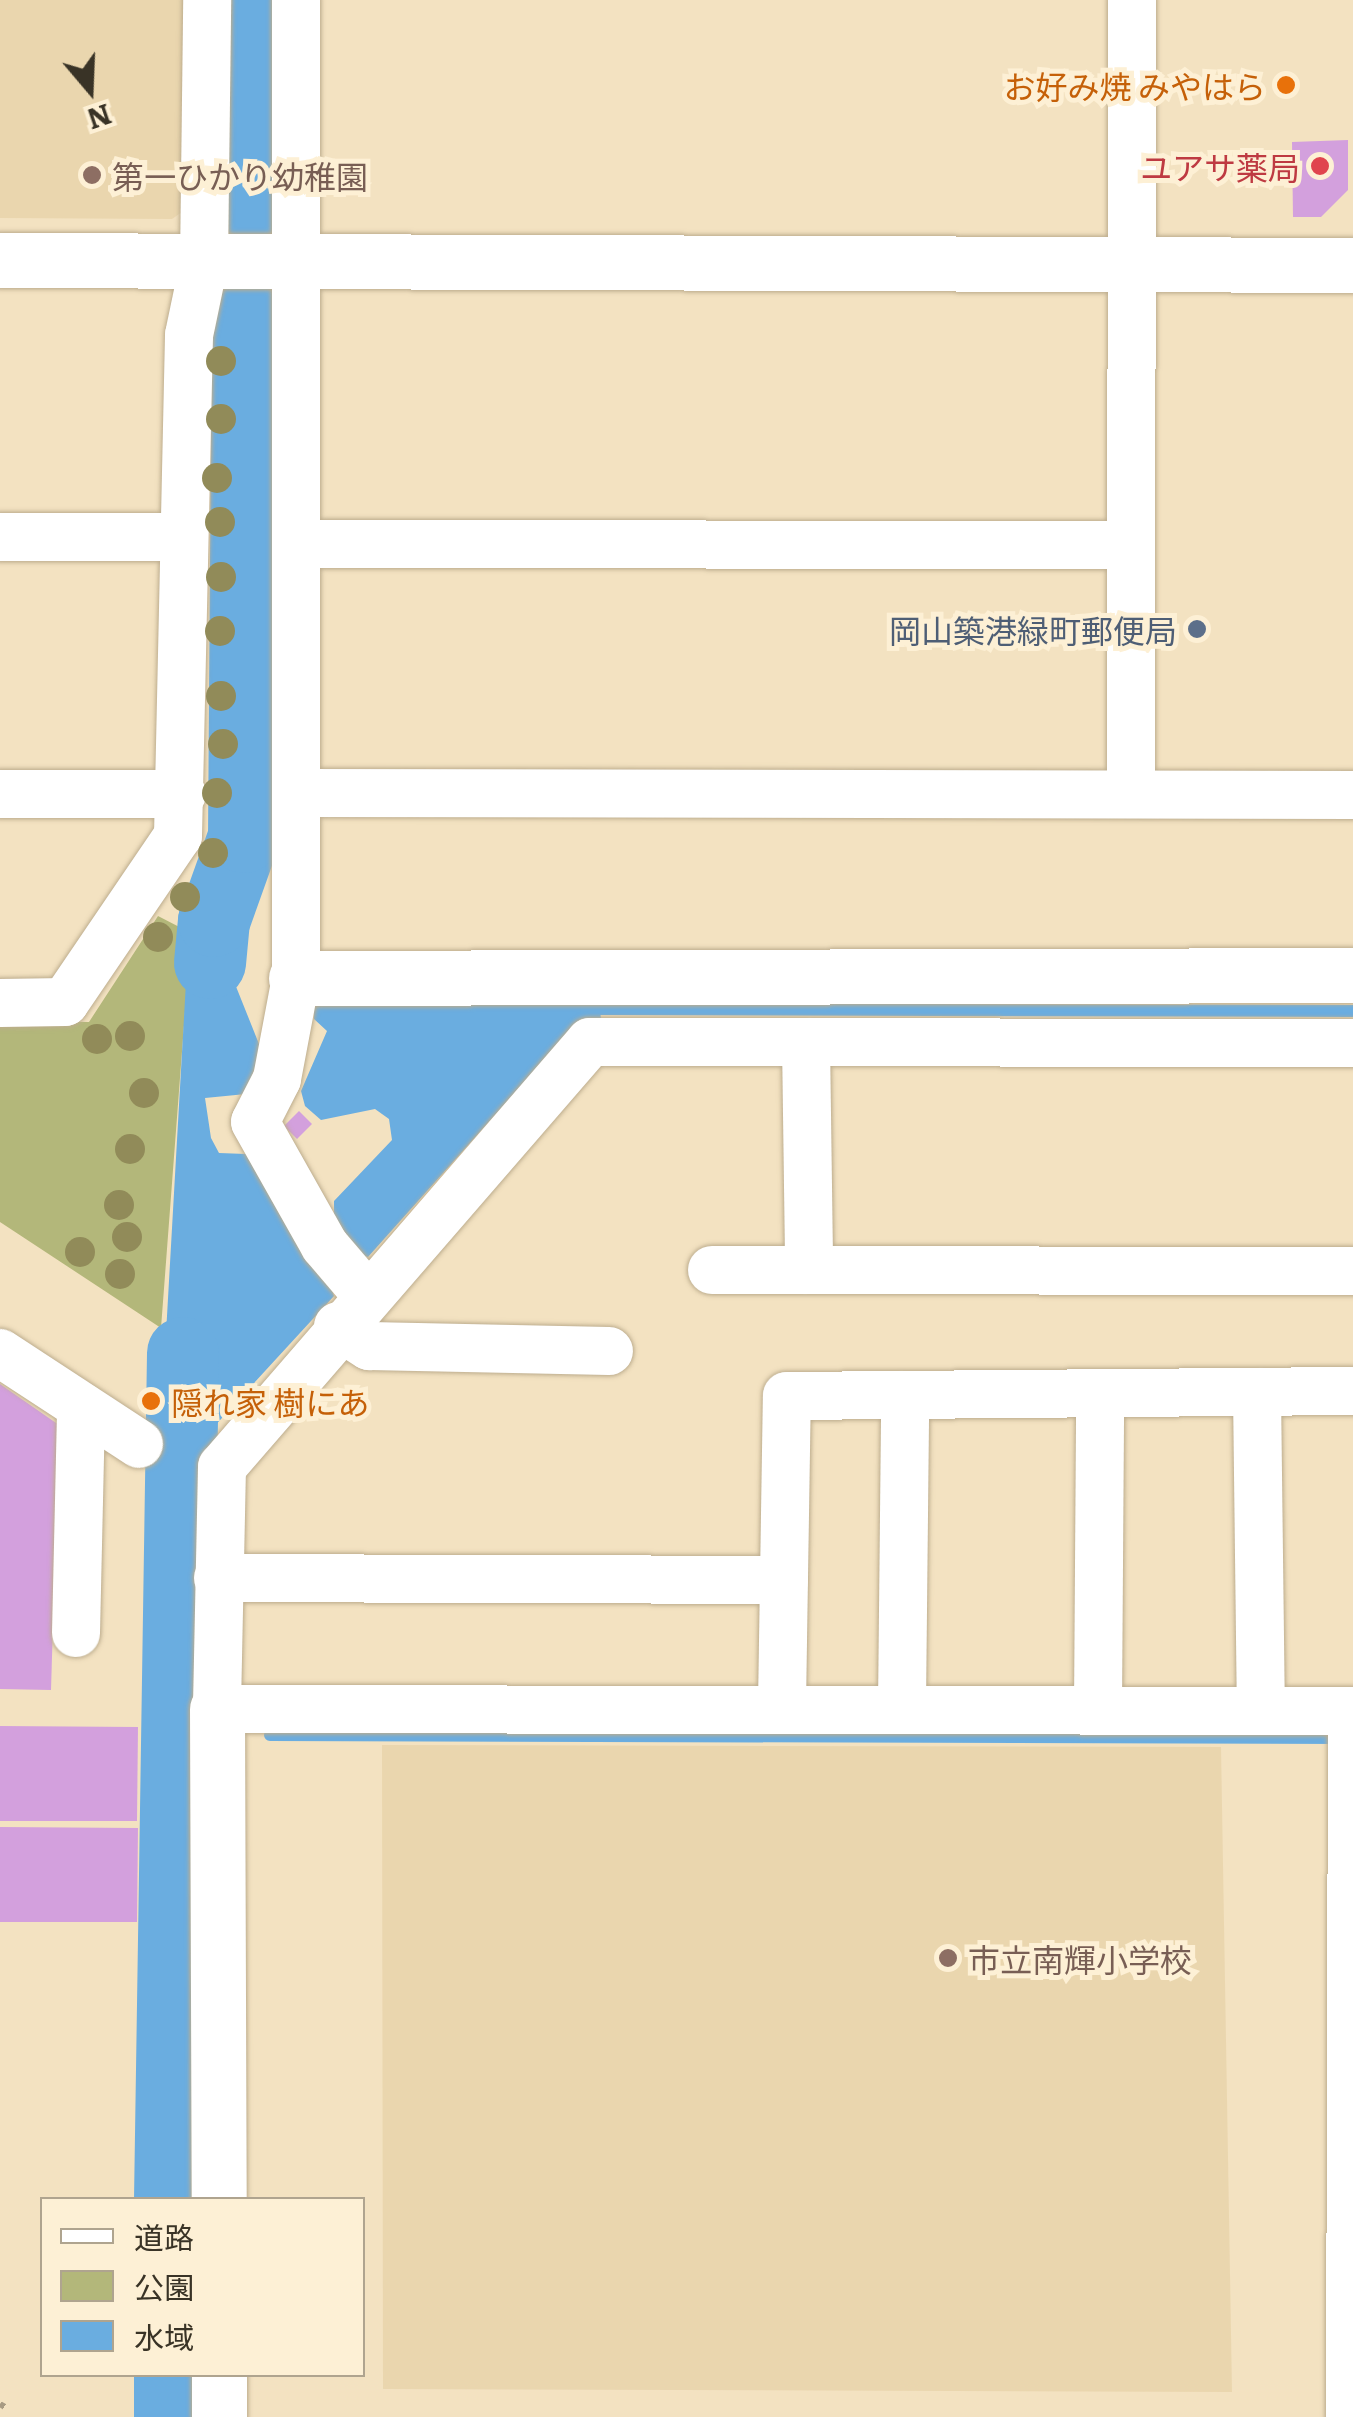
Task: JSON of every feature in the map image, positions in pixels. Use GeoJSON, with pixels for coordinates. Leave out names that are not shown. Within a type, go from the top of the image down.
{"type":"FeatureCollection","features":[{"type":"Feature","properties":{"kind":"street"},"geometry":{"type":"LineString","coordinates":[[208,0],[296,544],[296,978],[276,1079],[255,1122],[342,1282],[368,1346],[609,1351]]}},
{"type":"Feature","properties":{"kind":"street"},"geometry":{"type":"LineString","coordinates":[[0,1003],[65,1002],[178,836],[182,794],[188,334],[249,263],[296,0]]}},
{"type":"Feature","properties":{"kind":"street"},"geometry":{"type":"LineString","coordinates":[[1132,0],[1132,791]]}},
{"type":"Feature","properties":{"kind":"street"},"geometry":{"type":"LineString","coordinates":[[0,260],[1353,265]]}},
{"type":"Feature","properties":{"kind":"street"},"geometry":{"type":"LineString","coordinates":[[0,537],[184,538]]}},
{"type":"Feature","properties":{"kind":"street"},"geometry":{"type":"LineString","coordinates":[[296,544],[1130,546]]}},
{"type":"Feature","properties":{"kind":"street"},"geometry":{"type":"LineString","coordinates":[[296,793],[1132,791],[1353,795]]}},
{"type":"Feature","properties":{"kind":"street"},"geometry":{"type":"LineString","coordinates":[[0,794],[182,794]]}},
{"type":"Feature","properties":{"kind":"street"},"geometry":{"type":"LineString","coordinates":[[218,2197],[217,1708],[222,1467],[342,1282],[627,1010],[1353,975]]}},
{"type":"Feature","properties":{"kind":"street"},"geometry":{"type":"LineString","coordinates":[[296,978],[627,1010],[806,1042],[1353,1043]]}},
{"type":"Feature","properties":{"kind":"street"},"geometry":{"type":"LineString","coordinates":[[806,1042],[810,1270]]}},
{"type":"Feature","properties":{"kind":"street"},"geometry":{"type":"LineString","coordinates":[[712,1270],[1353,1271]]}},
{"type":"Feature","properties":{"kind":"street"},"geometry":{"type":"LineString","coordinates":[[0,1353],[139,1444]]}},
{"type":"Feature","properties":{"kind":"street"},"geometry":{"type":"LineString","coordinates":[[782,1705],[786,1396],[1353,1390]]}},
{"type":"Feature","properties":{"kind":"street"},"geometry":{"type":"LineString","coordinates":[[1257,1392],[1261,1710]]}},
{"type":"Feature","properties":{"kind":"street"},"geometry":{"type":"LineString","coordinates":[[1098,1708],[1100,1394]]}},
{"type":"Feature","properties":{"kind":"street"},"geometry":{"type":"LineString","coordinates":[[902,1706],[904,1395]]}},
{"type":"Feature","properties":{"kind":"street"},"geometry":{"type":"LineString","coordinates":[[76,1632],[82,1407]]}},
{"type":"Feature","properties":{"kind":"street"},"geometry":{"type":"LineString","coordinates":[[218,1578],[784,1580]]}},
{"type":"Feature","properties":{"kind":"street"},"geometry":{"type":"LineString","coordinates":[[217,1708],[782,1705],[1261,1710],[1352,1724],[1350,2417]]}},
{"type":"Feature","properties":{"kind":"street"},"geometry":{"type":"LineString","coordinates":[[219,2377],[219,2417]]}},
{"type":"Feature","properties":{"kind":"shaded area"},"geometry":{"type":"Polygon","coordinates":[[[0,0],[192,0],[192,205],[172,219],[0,218],[0,0]]]}},
{"type":"Feature","properties":{"kind":"shaded area"},"geometry":{"type":"Polygon","coordinates":[[[382,1745],[1221,1747],[1232,2392],[383,2389],[382,1745]]]}},
{"type":"Feature","properties":{"kind":"green space"},"geometry":{"type":"Polygon","coordinates":[[[158,916],[191,933],[161,1328],[0,1222],[0,1021],[89,1022],[158,916]]]}},
{"type":"Feature","properties":{"kind":"water"},"geometry":{"type":"Polygon","coordinates":[[[225,864],[244,870],[232,902],[231,974],[261,1049],[246,1094],[205,1098],[211,1138],[219,1153],[246,1154],[301,1244],[334,1223],[334,1201],[392,1140],[389,1119],[375,1109],[321,1120],[305,1106],[301,1091],[327,1031],[314,1019],[314,998],[599,1001],[601,1019],[581,1019],[368,1257],[345,1251],[325,1268],[334,1296],[210,1431],[203,1470],[160,1439],[186,982],[199,904],[225,864]]]}},
{"type":"Feature","properties":{"kind":"building","name":"ユアサ薬局"},"geometry":{"type":"Polygon","coordinates":[[[1348,140],[1348,190],[1321,217],[1293,217],[1292,142],[1348,140]]]}},
{"type":"Feature","properties":{"kind":"building"},"geometry":{"type":"Polygon","coordinates":[[[299,1111],[312,1124],[297,1139],[284,1126],[299,1111]]]}},
{"type":"Feature","properties":{"kind":"building"},"geometry":{"type":"Polygon","coordinates":[[[0,1384],[59,1425],[51,1690],[0,1689],[0,1384]]]}},
{"type":"Feature","properties":{"kind":"building"},"geometry":{"type":"Polygon","coordinates":[[[0,1726],[138,1727],[137,1821],[0,1821],[0,1726]]]}},
{"type":"Feature","properties":{"kind":"building"},"geometry":{"type":"Polygon","coordinates":[[[0,1827],[138,1828],[137,1922],[0,1922],[0,1827]]]}},
{"type":"Feature","properties":{"kind":"waterway"},"geometry":{"type":"LineString","coordinates":[[210,963],[214,921],[244,837],[250,0]]}},
{"type":"Feature","properties":{"kind":"waterway"},"geometry":{"type":"LineString","coordinates":[[586,1009],[1353,1011]]}},
{"type":"Feature","properties":{"kind":"waterway"},"geometry":{"type":"LineString","coordinates":[[170,2197],[183,1353]]}},
{"type":"Feature","properties":{"kind":"waterway"},"geometry":{"type":"LineString","coordinates":[[172,1735],[183,1735]]}},
{"type":"Feature","properties":{"kind":"waterway"},"geometry":{"type":"LineString","coordinates":[[270,1735],[1346,1738]]}},
{"type":"Feature","properties":{"kind":"waterway"},"geometry":{"type":"LineString","coordinates":[[170,2377],[170,2417]]}},
{"type":"Feature","properties":{"kind":"place","name":"お好み焼 みやはら"},"geometry":{"type":"Point","coordinates":[1286,85]}},
{"type":"Feature","properties":{"kind":"place","name":"ユアサ薬局"},"geometry":{"type":"Point","coordinates":[1320,166]}},
{"type":"Feature","properties":{"kind":"place","name":"第一ひかり幼稚園"},"geometry":{"type":"Point","coordinates":[92,175]}},
{"type":"Feature","properties":{"kind":"place","name":"岡山築港緑町郵便局"},"geometry":{"type":"Point","coordinates":[1197,629]}},
{"type":"Feature","properties":{"kind":"place","name":"隠れ家 樹にあ"},"geometry":{"type":"Point","coordinates":[151,1401]}},
{"type":"Feature","properties":{"kind":"place","name":"市立南輝小学校"},"geometry":{"type":"Point","coordinates":[948,1958]}}]}
